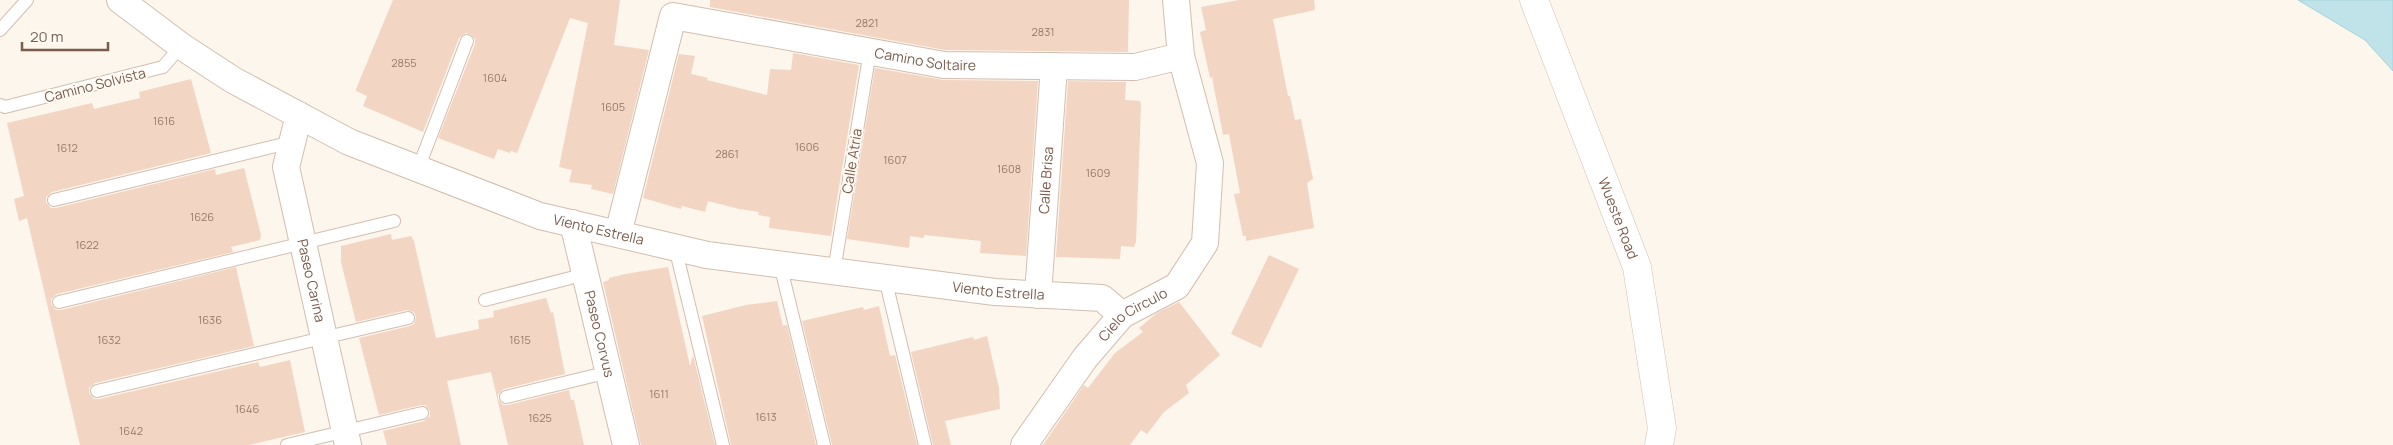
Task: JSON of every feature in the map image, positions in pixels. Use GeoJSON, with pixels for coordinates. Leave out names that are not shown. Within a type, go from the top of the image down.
{"type":"FeatureCollection","features":[{"type":"Feature","properties":{"kind":"street","name":"Viento Estrella"},"geometry":{"type":"LineString","coordinates":[[120,0],[181,46],[233,80],[349,142],[540,216],[707,255],[995,292],[1102,298],[1122,316]]}},
{"type":"Feature","properties":{"kind":"street","name":"Cielo Circulo"},"geometry":{"type":"LineString","coordinates":[[1024,445],[1085,358],[1122,316],[1177,286],[1205,243],[1210,163],[1181,56],[1176,0]]}},
{"type":"Feature","properties":{"kind":"street","name":"Wueste Road"},"geometry":{"type":"LineString","coordinates":[[1534,0],[1637,267],[1662,428],[1660,445]]}},
{"type":"Feature","properties":{"kind":"street","name":"Camino Soltaire"},"geometry":{"type":"LineString","coordinates":[[618,234],[673,16],[944,64],[1135,67],[1181,56]]}},
{"type":"Feature","properties":{"kind":"street","name":"Calle Brisa"},"geometry":{"type":"LineString","coordinates":[[1038,295],[1054,66]]}},
{"type":"Feature","properties":{"kind":"street","name":"Paseo Carina"},"geometry":{"type":"LineString","coordinates":[[299,116],[286,167],[326,337],[347,438]]}},
{"type":"Feature","properties":{"kind":"street","name":"Paseo Corvus"},"geometry":{"type":"LineString","coordinates":[[574,223],[626,445]]}},
{"type":"Feature","properties":{"kind":"lane"},"geometry":{"type":"LineString","coordinates":[[0,30],[27,0]]}},
{"type":"Feature","properties":{"kind":"lane"},"geometry":{"type":"LineString","coordinates":[[418,169],[467,41]]}},
{"type":"Feature","properties":{"kind":"lane","name":"Camino Solvista"},"geometry":{"type":"LineString","coordinates":[[0,105],[5,107],[23,103],[163,67],[181,46]]}},
{"type":"Feature","properties":{"kind":"lane","name":"Calle Atria"},"geometry":{"type":"LineString","coordinates":[[834,271],[870,51]]}},
{"type":"Feature","properties":{"kind":"lane"},"geometry":{"type":"LineString","coordinates":[[54,200],[292,142]]}},
{"type":"Feature","properties":{"kind":"lane"},"geometry":{"type":"LineString","coordinates":[[60,302],[394,221]]}},
{"type":"Feature","properties":{"kind":"lane"},"geometry":{"type":"LineString","coordinates":[[675,247],[723,445]]}},
{"type":"Feature","properties":{"kind":"lane"},"geometry":{"type":"LineString","coordinates":[[780,264],[824,445]]}},
{"type":"Feature","properties":{"kind":"lane"},"geometry":{"type":"LineString","coordinates":[[485,300],[586,274]]}},
{"type":"Feature","properties":{"kind":"lane"},"geometry":{"type":"LineString","coordinates":[[885,278],[925,445]]}},
{"type":"Feature","properties":{"kind":"lane"},"geometry":{"type":"LineString","coordinates":[[97,391],[408,318]]}},
{"type":"Feature","properties":{"kind":"lane"},"geometry":{"type":"LineString","coordinates":[[506,397],[609,372]]}},
{"type":"Feature","properties":{"kind":"lane"},"geometry":{"type":"LineString","coordinates":[[287,445],[347,438],[422,413]]}},
{"type":"Feature","properties":{"kind":"water"},"geometry":{"type":"Polygon","coordinates":[[[2298,0],[2393,0],[2393,71],[2365,40],[2298,0]]]}},
{"type":"Feature","properties":{"kind":"building"},"geometry":{"type":"Polygon","coordinates":[[[393,0],[620,0],[614,45],[649,50],[613,194],[591,189],[592,185],[569,182],[572,170],[559,167],[588,23],[570,18],[517,153],[498,149],[494,159],[438,138],[475,44],[475,39],[470,34],[465,33],[459,38],[423,132],[363,106],[367,96],[356,91],[356,89],[393,0]]]}},
{"type":"Feature","properties":{"kind":"building"},"geometry":{"type":"Polygon","coordinates":[[[710,0],[1129,0],[1128,52],[945,50],[710,7],[710,0]]]}},
{"type":"Feature","properties":{"kind":"building"},"geometry":{"type":"Polygon","coordinates":[[[1239,0],[1314,0],[1315,10],[1273,19],[1288,96],[1290,96],[1295,120],[1301,119],[1313,179],[1307,183],[1314,228],[1246,241],[1246,236],[1243,236],[1234,194],[1240,193],[1229,134],[1223,135],[1212,77],[1210,78],[1200,32],[1206,30],[1201,7],[1239,0]]]}},
{"type":"Feature","properties":{"kind":"building"},"geometry":{"type":"Polygon","coordinates":[[[793,53],[859,65],[831,236],[769,228],[770,217],[758,215],[759,212],[708,201],[705,212],[682,206],[681,209],[643,198],[679,54],[695,56],[691,74],[708,78],[707,80],[767,95],[770,69],[791,70],[793,53]]]}},
{"type":"Feature","properties":{"kind":"building"},"geometry":{"type":"Polygon","coordinates":[[[875,68],[944,80],[1038,81],[1026,256],[980,253],[981,241],[924,235],[924,238],[910,236],[909,248],[847,239],[875,68]]]}},
{"type":"Feature","properties":{"kind":"building"},"geometry":{"type":"Polygon","coordinates":[[[191,79],[211,153],[52,192],[46,197],[46,202],[51,208],[56,208],[215,169],[216,175],[244,168],[261,235],[260,240],[231,247],[233,252],[57,294],[51,299],[51,304],[56,310],[61,310],[236,267],[254,346],[95,383],[89,388],[89,393],[94,399],[99,399],[258,362],[260,367],[290,360],[305,432],[249,445],[80,445],[27,218],[19,221],[14,199],[24,196],[7,123],[92,103],[94,109],[140,98],[139,92],[191,79]]]}},
{"type":"Feature","properties":{"kind":"building"},"geometry":{"type":"Polygon","coordinates":[[[1068,81],[1126,82],[1125,100],[1140,101],[1136,242],[1134,247],[1121,246],[1120,259],[1056,257],[1068,81]]]}},
{"type":"Feature","properties":{"kind":"building"},"geometry":{"type":"Polygon","coordinates":[[[391,234],[392,240],[411,236],[414,241],[436,338],[479,329],[478,320],[494,317],[493,311],[546,298],[551,313],[553,312],[565,374],[504,389],[498,394],[498,399],[503,405],[508,405],[569,390],[571,400],[574,400],[584,445],[508,445],[491,372],[447,381],[461,445],[387,445],[383,431],[424,421],[430,416],[430,411],[425,405],[421,405],[379,415],[359,338],[410,326],[414,324],[416,317],[414,312],[407,310],[356,322],[341,262],[341,246],[391,234]]]}},
{"type":"Feature","properties":{"kind":"building"},"geometry":{"type":"Polygon","coordinates":[[[1269,255],[1299,269],[1261,348],[1231,334],[1269,255]]]}},
{"type":"Feature","properties":{"kind":"building"},"geometry":{"type":"Polygon","coordinates":[[[668,267],[690,366],[693,355],[715,445],[641,445],[603,282],[609,280],[609,278],[625,274],[668,267]]]}},
{"type":"Feature","properties":{"kind":"building"},"geometry":{"type":"Polygon","coordinates":[[[777,301],[783,326],[787,325],[816,445],[731,445],[702,316],[746,305],[777,301]]]}},
{"type":"Feature","properties":{"kind":"building"},"geometry":{"type":"Polygon","coordinates":[[[1179,302],[1220,355],[1186,385],[1189,393],[1164,412],[1147,434],[1141,430],[1130,445],[1043,445],[1084,385],[1088,388],[1115,353],[1143,332],[1139,328],[1157,313],[1179,302]]]}},
{"type":"Feature","properties":{"kind":"building"},"geometry":{"type":"Polygon","coordinates":[[[879,306],[890,356],[895,355],[917,445],[832,445],[802,321],[863,307],[864,310],[879,306]]]}},
{"type":"Feature","properties":{"kind":"building"},"geometry":{"type":"Polygon","coordinates":[[[987,336],[999,388],[1000,409],[945,421],[951,445],[933,445],[911,352],[973,337],[974,340],[987,336]]]}}]}
